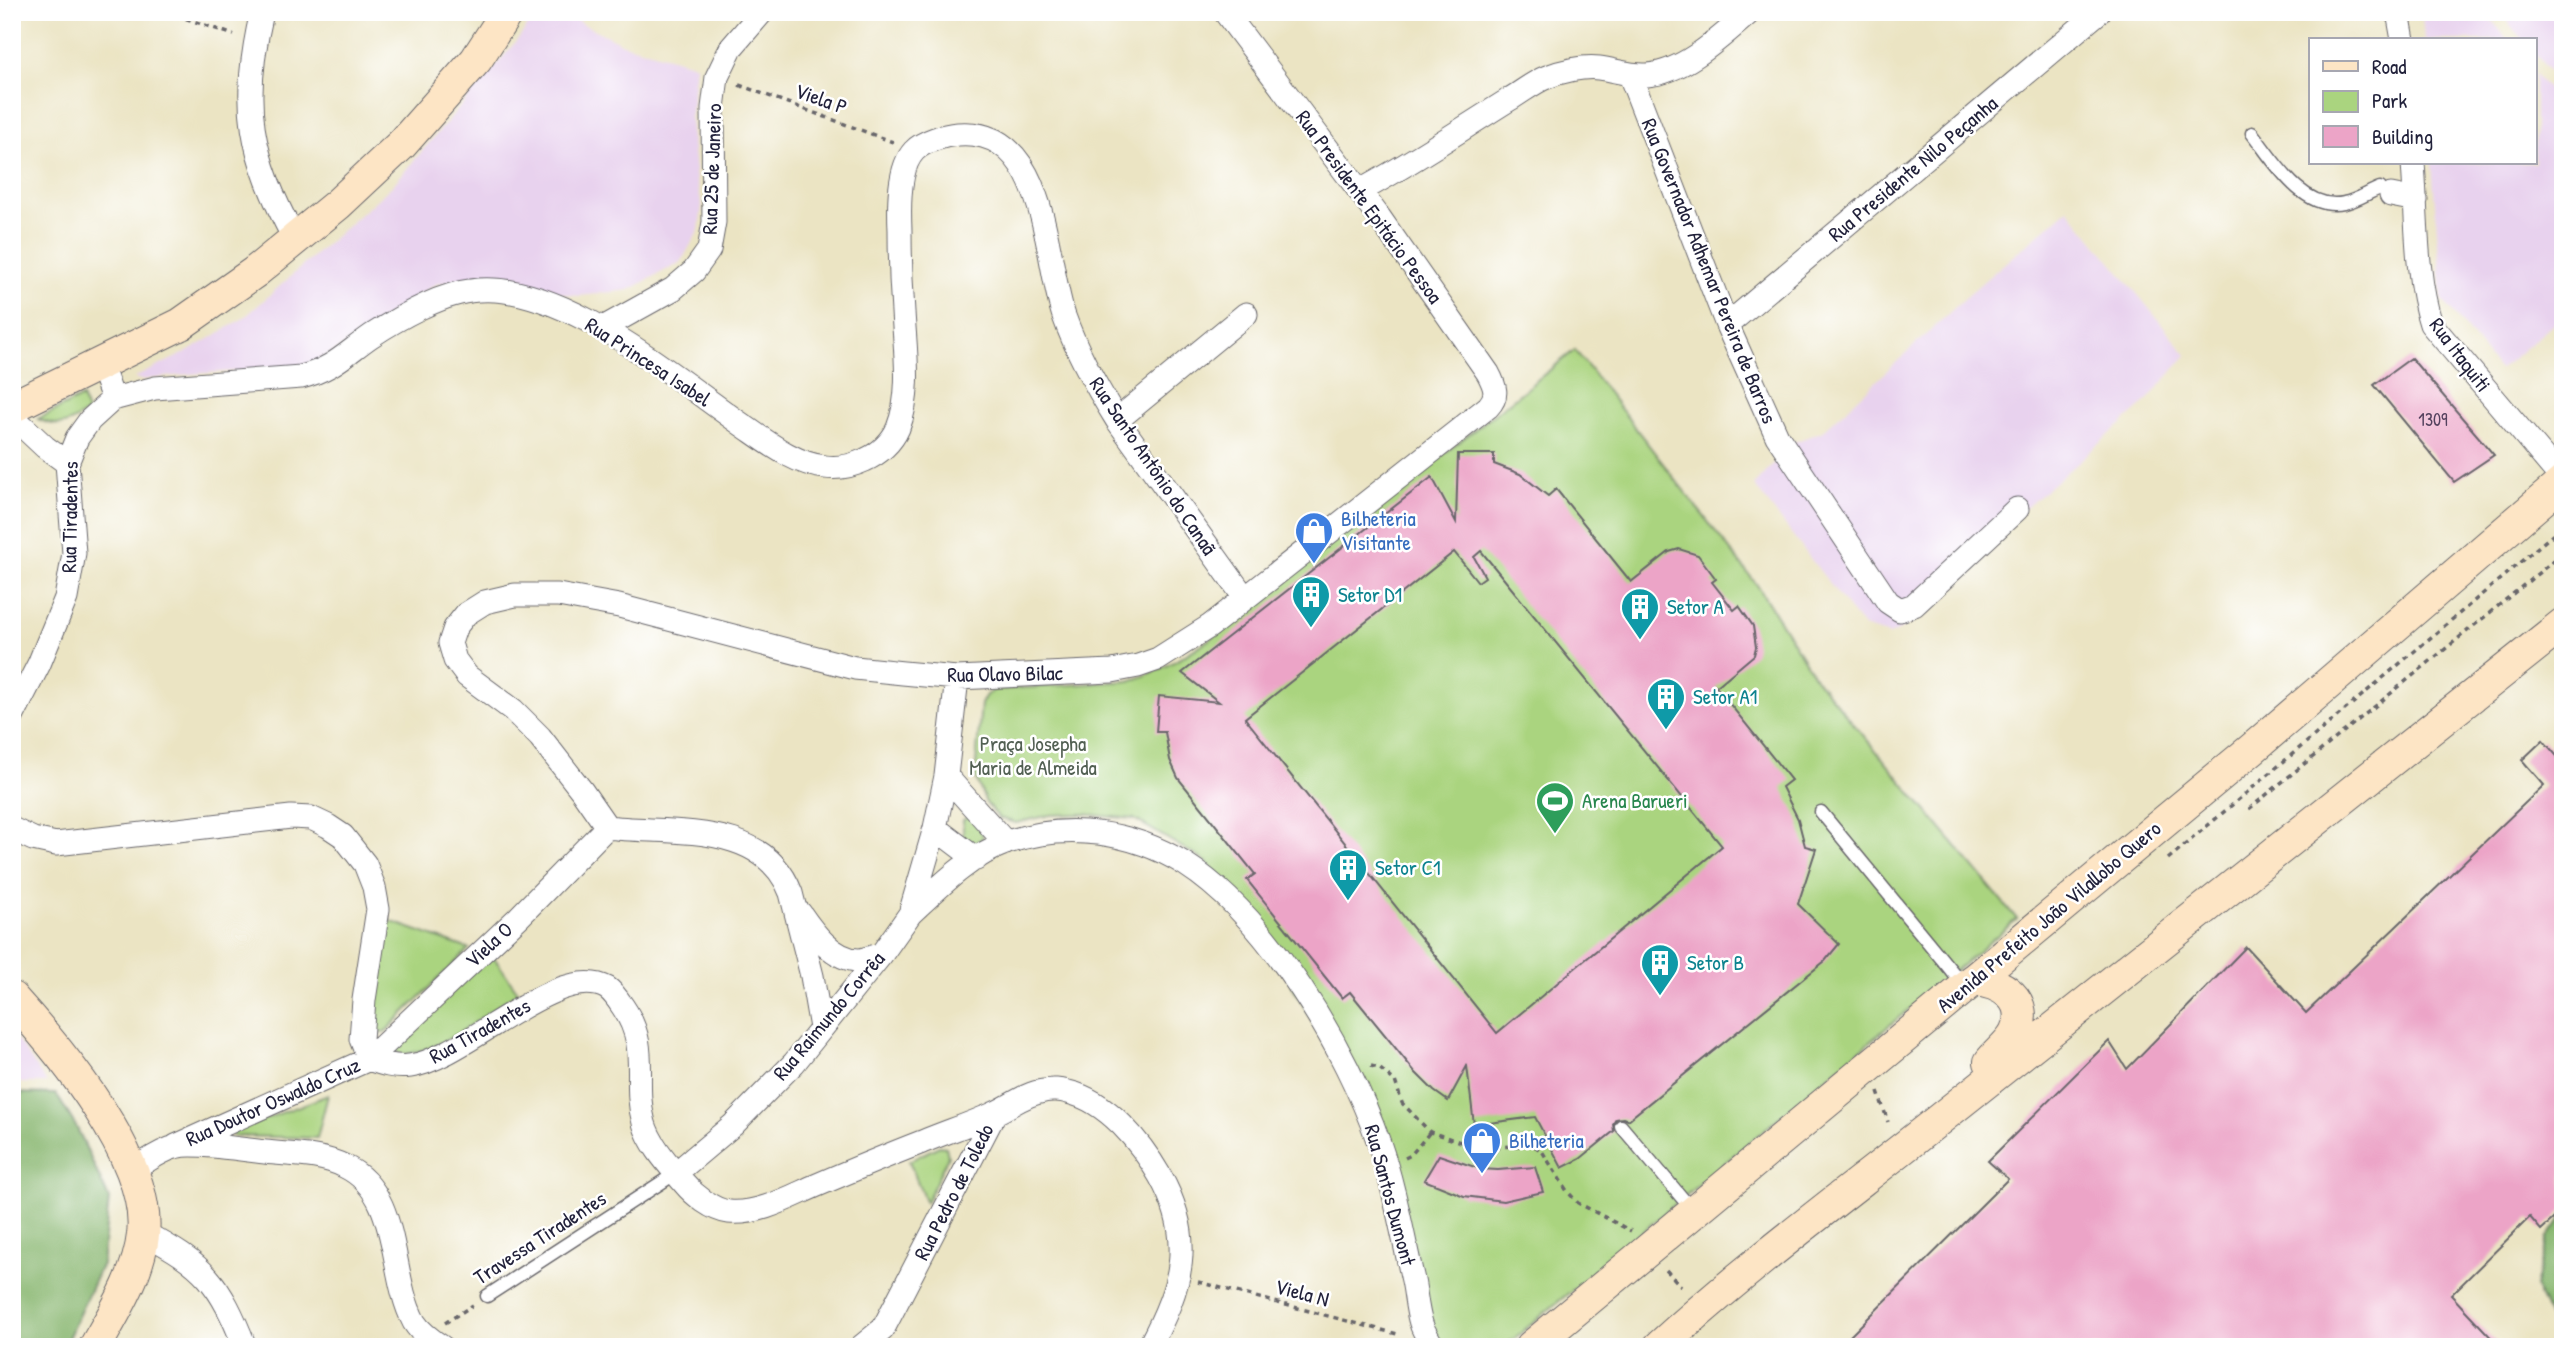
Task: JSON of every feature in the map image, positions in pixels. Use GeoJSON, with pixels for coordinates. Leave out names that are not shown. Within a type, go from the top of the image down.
{"type":"FeatureCollection","features":[{"type":"Feature","properties":{"kind":"main road"},"geometry":{"type":"LineString","coordinates":[[12,407],[181,324],[255,272],[338,204],[402,144],[477,60],[508,12]]}},
{"type":"Feature","properties":{"kind":"main road","name":"Avenida Prefeito João Vilallobo Quero"},"geometry":{"type":"LineString","coordinates":[[1531,1347],[1658,1260],[1695,1212],[2252,749],[2563,481]]}},
{"type":"Feature","properties":{"kind":"main road"},"geometry":{"type":"LineString","coordinates":[[1659,1347],[1701,1308],[1805,1222],[1981,1086],[2563,624]]}},
{"type":"Feature","properties":{"kind":"main road"},"geometry":{"type":"LineString","coordinates":[[1969,983],[1987,980],[2001,985],[2016,1002],[2019,1014],[2016,1031],[1991,1060],[1981,1086]]}},
{"type":"Feature","properties":{"kind":"main road"},"geometry":{"type":"LineString","coordinates":[[12,998],[50,1040],[102,1113],[132,1170],[141,1199],[144,1233],[137,1262],[95,1347]]}},
{"type":"Feature","properties":{"kind":"street"},"geometry":{"type":"LineString","coordinates":[[262,12],[250,88],[251,118],[262,170],[294,238]]}},
{"type":"Feature","properties":{"kind":"street","name":"Rua 25 de Janeiro"},"geometry":{"type":"LineString","coordinates":[[603,328],[673,289],[694,271],[709,250],[714,222],[713,108],[717,77],[731,48],[762,12]]}},
{"type":"Feature","properties":{"kind":"street","name":"Rua Presidente Epitácio Pessoa"},"geometry":{"type":"LineString","coordinates":[[1225,12],[1360,191],[1488,373],[1495,390],[1494,402],[1488,407]]}},
{"type":"Feature","properties":{"kind":"street"},"geometry":{"type":"LineString","coordinates":[[1360,191],[1411,164],[1486,113],[1547,77],[1597,68],[1630,75],[1649,75],[1685,62],[1711,45],[1750,12]]}},
{"type":"Feature","properties":{"kind":"street","name":"Rua Presidente Nilo Peçanha"},"geometry":{"type":"LineString","coordinates":[[1727,325],[2099,12]]}},
{"type":"Feature","properties":{"kind":"street"},"geometry":{"type":"LineString","coordinates":[[2398,12],[2403,38]]}},
{"type":"Feature","properties":{"kind":"street","name":"Rua Governador Adhemar Pereira de Barros"},"geometry":{"type":"LineString","coordinates":[[1630,75],[1752,385],[1784,447],[1888,602],[1900,610],[1913,605],[2017,509]]}},
{"type":"Feature","properties":{"kind":"street","name":"Rua Santo Antônio do Canaã"},"geometry":{"type":"LineString","coordinates":[[914,150],[935,139],[956,134],[979,134],[1000,142],[1018,161],[1041,208],[1052,273],[1064,318],[1100,393],[1245,598]]}},
{"type":"Feature","properties":{"kind":"street","name":"Rua Princesa Isabel"},"geometry":{"type":"LineString","coordinates":[[113,399],[155,388],[301,377],[319,373],[334,365],[368,338],[423,307],[467,291],[491,289],[515,292],[553,303],[603,328],[800,462],[825,467],[850,466],[887,446],[897,430],[905,406],[899,205],[903,173],[914,150]]}},
{"type":"Feature","properties":{"kind":"street","name":"Rua Itaquiti"},"geometry":{"type":"LineString","coordinates":[[2413,164],[2425,299],[2431,324],[2563,481]]}},
{"type":"Feature","properties":{"kind":"street"},"geometry":{"type":"LineString","coordinates":[[2386,192],[2416,200]]}},
{"type":"Feature","properties":{"kind":"street"},"geometry":{"type":"LineString","coordinates":[[1117,420],[1246,314]]}},
{"type":"Feature","properties":{"kind":"street"},"geometry":{"type":"LineString","coordinates":[[101,365],[113,399]]}},
{"type":"Feature","properties":{"kind":"street","name":"Rua Tiradentes"},"geometry":{"type":"LineString","coordinates":[[12,717],[39,664],[66,598],[74,553],[67,463],[76,438],[90,420],[113,399]]}},
{"type":"Feature","properties":{"kind":"street","name":"Rua Olavo Bilac"},"geometry":{"type":"LineString","coordinates":[[607,827],[540,737],[513,710],[467,676],[455,660],[450,643],[455,628],[466,614],[485,602],[516,595],[558,595],[618,606],[855,668],[957,678],[1112,671],[1138,667],[1180,646],[1245,598],[1488,407]]}},
{"type":"Feature","properties":{"kind":"street"},"geometry":{"type":"LineString","coordinates":[[12,416],[45,447],[67,463]]}},
{"type":"Feature","properties":{"kind":"street","name":"Rua Raimundo Corrêa"},"geometry":{"type":"LineString","coordinates":[[676,1173],[733,1125],[794,1063],[881,955],[910,914],[935,828],[946,776],[957,678]]}},
{"type":"Feature","properties":{"kind":"street"},"geometry":{"type":"LineString","coordinates":[[946,776],[1006,843]]}},
{"type":"Feature","properties":{"kind":"street"},"geometry":{"type":"LineString","coordinates":[[12,829],[33,839],[56,844],[291,817],[311,818],[328,826],[343,836],[365,864],[374,887],[378,909],[361,1039],[369,1059]]}},
{"type":"Feature","properties":{"kind":"street"},"geometry":{"type":"LineString","coordinates":[[607,827],[729,838],[766,856],[787,882],[816,995],[821,1028]]}},
{"type":"Feature","properties":{"kind":"street","name":"Viela O"},"geometry":{"type":"LineString","coordinates":[[369,1059],[519,918],[607,827]]}},
{"type":"Feature","properties":{"kind":"street"},"geometry":{"type":"LineString","coordinates":[[935,828],[976,859]]}},
{"type":"Feature","properties":{"kind":"street","name":"Rua Santos Dumont"},"geometry":{"type":"LineString","coordinates":[[910,914],[945,881],[976,859],[1006,843],[1070,830],[1108,834],[1144,843],[1186,865],[1224,895],[1251,923],[1299,984],[1350,1074],[1379,1144],[1414,1284],[1422,1339]]}},
{"type":"Feature","properties":{"kind":"street"},"geometry":{"type":"LineString","coordinates":[[794,905],[822,941],[835,952],[858,960],[881,955]]}},
{"type":"Feature","properties":{"kind":"street","name":"Rua Tiradentes"},"geometry":{"type":"LineString","coordinates":[[369,1059],[384,1065],[412,1066],[439,1056],[566,985],[589,984],[608,989],[633,1021],[639,1045],[644,1125],[656,1148],[694,1195],[727,1212],[768,1205],[995,1114]]}},
{"type":"Feature","properties":{"kind":"street","name":"Rua Doutor Oswaldo Cruz"},"geometry":{"type":"LineString","coordinates":[[132,1170],[176,1146],[369,1059]]}},
{"type":"Feature","properties":{"kind":"street","name":"Rua Pedro de Toledo"},"geometry":{"type":"LineString","coordinates":[[861,1347],[886,1338],[995,1114],[1027,1096],[1045,1090],[1067,1091],[1086,1098],[1126,1130],[1147,1155],[1169,1196],[1177,1220],[1182,1250],[1179,1277],[1170,1306],[1149,1347]]}},
{"type":"Feature","properties":{"kind":"street"},"geometry":{"type":"LineString","coordinates":[[176,1146],[220,1147],[318,1158],[346,1166],[358,1175],[378,1198],[385,1216],[401,1286],[415,1322],[433,1341]]}},
{"type":"Feature","properties":{"kind":"street"},"geometry":{"type":"LineString","coordinates":[[144,1233],[185,1256],[220,1291],[246,1347]]}},
{"type":"Feature","properties":{"kind":"lane"},"geometry":{"type":"LineString","coordinates":[[2252,133],[2287,179],[2312,200],[2343,204],[2386,192]]}},
{"type":"Feature","properties":{"kind":"lane"},"geometry":{"type":"LineString","coordinates":[[1821,812],[1969,983]]}},
{"type":"Feature","properties":{"kind":"lane"},"geometry":{"type":"LineString","coordinates":[[1620,1126],[1695,1212]]}},
{"type":"Feature","properties":{"kind":"lane","name":"Travessa Tiradentes"},"geometry":{"type":"LineString","coordinates":[[487,1296],[676,1173]]}},
{"type":"Feature","properties":{"kind":"path"},"geometry":{"type":"LineString","coordinates":[[167,12],[256,42]]}},
{"type":"Feature","properties":{"kind":"path","name":"Viela P"},"geometry":{"type":"LineString","coordinates":[[717,77],[914,150]]}},
{"type":"Feature","properties":{"kind":"path"},"geometry":{"type":"LineString","coordinates":[[2168,859],[2563,526]]}},
{"type":"Feature","properties":{"kind":"path"},"geometry":{"type":"LineString","coordinates":[[2249,809],[2563,554]]}},
{"type":"Feature","properties":{"kind":"path"},"geometry":{"type":"LineString","coordinates":[[1350,1074],[1367,1065],[1379,1068],[1395,1081],[1402,1103],[1430,1132],[1479,1148],[1533,1145],[1542,1151],[1567,1191],[1578,1203],[1632,1231],[1681,1286]]}},
{"type":"Feature","properties":{"kind":"path"},"geometry":{"type":"LineString","coordinates":[[1876,1085],[1888,1122]]}},
{"type":"Feature","properties":{"kind":"path"},"geometry":{"type":"LineString","coordinates":[[1411,1155],[1430,1132]]}},
{"type":"Feature","properties":{"kind":"path","name":"Viela N"},"geometry":{"type":"LineString","coordinates":[[1179,1277],[1422,1339]]}},
{"type":"Feature","properties":{"kind":"path","name":"Travessa Tiradentes"},"geometry":{"type":"LineString","coordinates":[[433,1341],[487,1296]]}},
{"type":"Feature","properties":{"kind":"shaded area"},"geometry":{"type":"Polygon","coordinates":[[[539,12],[568,12],[581,23],[623,44],[696,65],[690,119],[696,181],[702,205],[699,230],[681,262],[629,290],[579,296],[483,277],[436,284],[332,353],[302,367],[142,380],[134,378],[189,351],[244,318],[392,186],[539,12]]]}},
{"type":"Feature","properties":{"kind":"shaded area"},"geometry":{"type":"Polygon","coordinates":[[[2485,12],[2506,38],[2424,38],[2422,14],[2485,12]]]}},
{"type":"Feature","properties":{"kind":"shaded area"},"geometry":{"type":"Polygon","coordinates":[[[2499,12],[2563,12],[2563,87],[2536,55],[2536,38],[2521,38],[2499,12]]]}},
{"type":"Feature","properties":{"kind":"shaded area"},"geometry":{"type":"Polygon","coordinates":[[[2536,74],[2563,107],[2563,316],[2499,370],[2442,299],[2432,164],[2536,164],[2536,74]]]}},
{"type":"Feature","properties":{"kind":"shaded area"},"geometry":{"type":"Polygon","coordinates":[[[2068,209],[2187,355],[2142,406],[2022,511],[1911,617],[1905,627],[1890,635],[1863,627],[1754,485],[1792,443],[1823,431],[1978,286],[2068,209]]]}},
{"type":"Feature","properties":{"kind":"shaded area"},"geometry":{"type":"Polygon","coordinates":[[[12,1034],[15,1037],[47,1083],[12,1083],[12,1034]]]}},
{"type":"Feature","properties":{"kind":"green space","name":"Arena Barueri"},"geometry":{"type":"Polygon","coordinates":[[[1575,350],[1757,585],[1816,679],[2017,919],[1504,1347],[1445,1347],[1438,1341],[1434,1330],[1391,1161],[1247,905],[1205,861],[1134,819],[1082,814],[1050,815],[1016,823],[999,818],[986,803],[975,776],[981,704],[986,695],[995,690],[1129,681],[1163,668],[1213,637],[1575,350]]]}},
{"type":"Feature","properties":{"kind":"green space"},"geometry":{"type":"Polygon","coordinates":[[[82,397],[87,412],[75,420],[58,425],[38,419],[82,397]]]}},
{"type":"Feature","properties":{"kind":"green space"},"geometry":{"type":"Polygon","coordinates":[[[971,815],[981,828],[983,838],[973,844],[963,837],[963,820],[971,815]]]}},
{"type":"Feature","properties":{"kind":"green space"},"geometry":{"type":"Polygon","coordinates":[[[387,920],[469,949],[385,1032],[373,1035],[367,1033],[387,920]]]}},
{"type":"Feature","properties":{"kind":"green space"},"geometry":{"type":"Polygon","coordinates":[[[491,953],[518,992],[447,1040],[416,1052],[400,1054],[393,1048],[491,953]]]}},
{"type":"Feature","properties":{"kind":"green space"},"geometry":{"type":"Polygon","coordinates":[[[12,1093],[56,1094],[77,1128],[109,1199],[102,1264],[64,1347],[12,1347],[12,1093]]]}},
{"type":"Feature","properties":{"kind":"green space"},"geometry":{"type":"Polygon","coordinates":[[[328,1095],[317,1138],[233,1136],[231,1132],[328,1095]]]}},
{"type":"Feature","properties":{"kind":"green space"},"geometry":{"type":"Polygon","coordinates":[[[939,1146],[946,1147],[948,1156],[926,1203],[909,1161],[939,1146]]]}},
{"type":"Feature","properties":{"kind":"green space"},"geometry":{"type":"Polygon","coordinates":[[[2563,1215],[2562,1347],[2535,1286],[2548,1238],[2563,1215]]]}},
{"type":"Feature","properties":{"kind":"building"},"geometry":{"type":"Polygon","coordinates":[[[2411,358],[2494,455],[2454,482],[2374,385],[2411,358]]]}},
{"type":"Feature","properties":{"kind":"building"},"geometry":{"type":"Polygon","coordinates":[[[1458,454],[1494,454],[1494,464],[1520,474],[1548,496],[1556,489],[1631,582],[1669,552],[1679,549],[1698,555],[1716,579],[1712,582],[1734,610],[1739,606],[1753,626],[1756,647],[1754,655],[1716,687],[1791,780],[1782,787],[1798,819],[1805,846],[1816,849],[1798,904],[1839,944],[1825,961],[1628,1120],[1616,1119],[1613,1124],[1614,1131],[1580,1159],[1562,1168],[1535,1117],[1474,1125],[1467,1066],[1448,1101],[1415,1072],[1350,992],[1342,998],[1247,880],[1255,874],[1178,778],[1170,760],[1165,732],[1156,732],[1159,696],[1219,702],[1182,673],[1432,477],[1456,522],[1458,454]],[[1481,551],[1474,557],[1485,577],[1478,582],[1454,552],[1245,718],[1497,1033],[1722,846],[1481,551]]]}},
{"type":"Feature","properties":{"kind":"building"},"geometry":{"type":"Polygon","coordinates":[[[2543,740],[2563,763],[2563,1210],[2541,1230],[2530,1217],[2451,1295],[2500,1347],[1839,1347],[2008,1179],[1988,1161],[2109,1041],[2127,1069],[2246,947],[2306,1013],[2544,785],[2522,760],[2543,740]]]}},
{"type":"Feature","properties":{"kind":"building","name":"Bilheteria"},"geometry":{"type":"Polygon","coordinates":[[[1439,1155],[1481,1169],[1535,1167],[1543,1192],[1503,1201],[1464,1196],[1424,1180],[1439,1155]]]}},
{"type":"Feature","properties":{"kind":"place","name":"Bilheteria Visitante"},"geometry":{"type":"Point","coordinates":[1314,565]}},
{"type":"Feature","properties":{"kind":"place","name":"Setor D1"},"geometry":{"type":"Point","coordinates":[1311,629]}},
{"type":"Feature","properties":{"kind":"place","name":"Setor A"},"geometry":{"type":"Point","coordinates":[1640,641]}},
{"type":"Feature","properties":{"kind":"place","name":"Setor A1"},"geometry":{"type":"Point","coordinates":[1666,731]}},
{"type":"Feature","properties":{"kind":"place","name":"Arena Barueri"},"geometry":{"type":"Point","coordinates":[1555,835]}},
{"type":"Feature","properties":{"kind":"place","name":"Setor C1"},"geometry":{"type":"Point","coordinates":[1348,902]}},
{"type":"Feature","properties":{"kind":"place","name":"Setor B"},"geometry":{"type":"Point","coordinates":[1660,997]}},
{"type":"Feature","properties":{"kind":"place","name":"Bilheteria"},"geometry":{"type":"Point","coordinates":[1482,1175]}},
{"type":"Feature","properties":{"kind":"park label","name":"Praça Josepha Maria de Almeida"},"geometry":{"type":"Point","coordinates":[1033,756]}}]}
